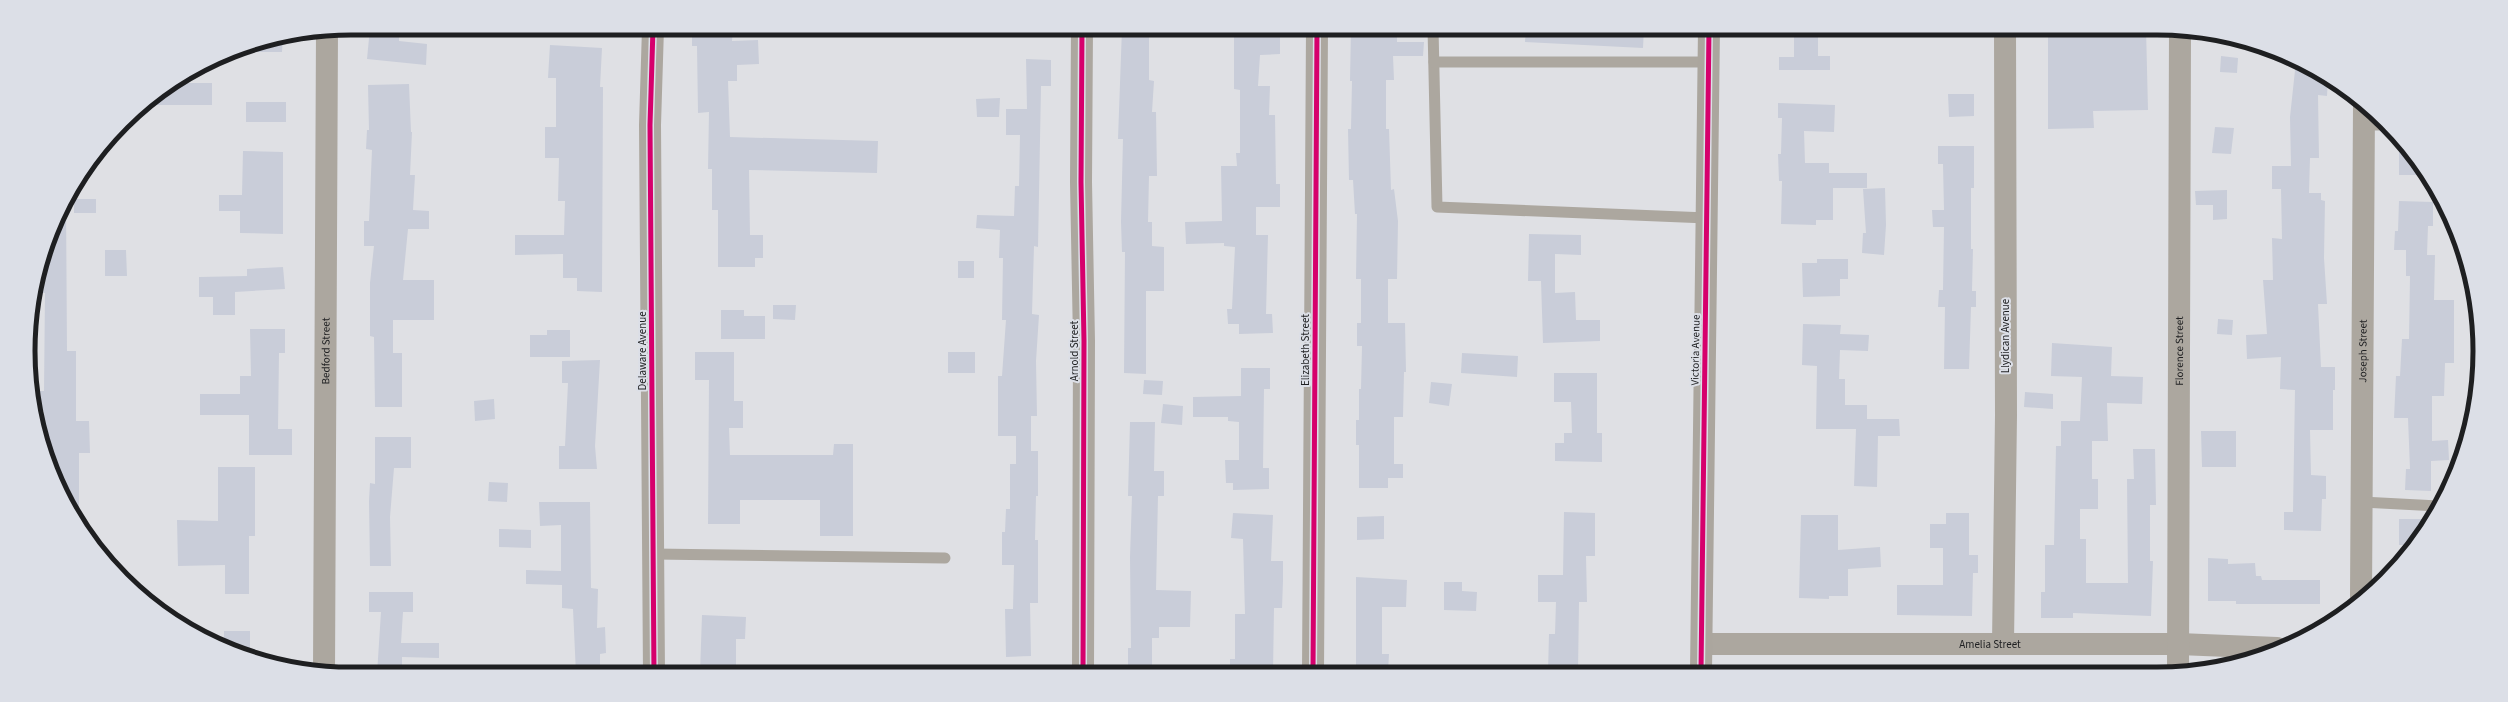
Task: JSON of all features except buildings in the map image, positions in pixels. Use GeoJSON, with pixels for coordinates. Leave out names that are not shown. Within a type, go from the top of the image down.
{"type":"FeatureCollection","features":[{"type":"Feature","properties":{"kind":"street","name":"Delaware Avenue"},"geometry":{"type":"LineString","coordinates":[[653,35],[650,125],[654,667]]}},
{"type":"Feature","properties":{"kind":"street","name":"Arnold Street"},"geometry":{"type":"LineString","coordinates":[[1082,35],[1081,182],[1084,340],[1083,667]]}},
{"type":"Feature","properties":{"kind":"street","name":"Elizabeth Street"},"geometry":{"type":"LineString","coordinates":[[1313,667],[1317,35]]}},
{"type":"Feature","properties":{"kind":"street","name":"Victoria Avenue"},"geometry":{"type":"LineString","coordinates":[[1701,667],[1709,35]]}},
{"type":"Feature","properties":{"kind":"street","name":"Llydican Avenue"},"geometry":{"type":"LineString","coordinates":[[2004,35],[2006,415],[2004,644]]}},
{"type":"Feature","properties":{"kind":"street","name":"Bedford Street"},"geometry":{"type":"LineString","coordinates":[[324,665],[327,36]]}},
{"type":"Feature","properties":{"kind":"street","name":"Florence Street"},"geometry":{"type":"LineString","coordinates":[[2178,666],[2180,36]]}},
{"type":"Feature","properties":{"kind":"street","name":"Joseph Street"},"geometry":{"type":"LineString","coordinates":[[2361,592],[2364,115]]}},
{"type":"Feature","properties":{"kind":"street","name":"Amelia Street"},"geometry":{"type":"LineString","coordinates":[[1702,644],[2179,644],[2266,648]]}},
{"type":"Feature","properties":{"kind":"lane"},"geometry":{"type":"LineString","coordinates":[[1434,35],[1437,207],[1707,218]]}},
{"type":"Feature","properties":{"kind":"lane"},"geometry":{"type":"LineString","coordinates":[[1434,62],[1708,62]]}},
{"type":"Feature","properties":{"kind":"lane"},"geometry":{"type":"LineString","coordinates":[[2362,502],[2433,506]]}},
{"type":"Feature","properties":{"kind":"lane"},"geometry":{"type":"LineString","coordinates":[[654,554],[945,558]]}},
{"type":"Feature","properties":{"kind":"cycle path"},"geometry":{"type":"LineString","coordinates":[[653,35],[650,125],[654,667]]}},
{"type":"Feature","properties":{"kind":"cycle path"},"geometry":{"type":"LineString","coordinates":[[1082,35],[1081,182],[1084,341],[1083,667]]}},
{"type":"Feature","properties":{"kind":"cycle path"},"geometry":{"type":"LineString","coordinates":[[1313,667],[1317,35]]}},
{"type":"Feature","properties":{"kind":"cycle path"},"geometry":{"type":"LineString","coordinates":[[1701,667],[1709,35]]}}]}
